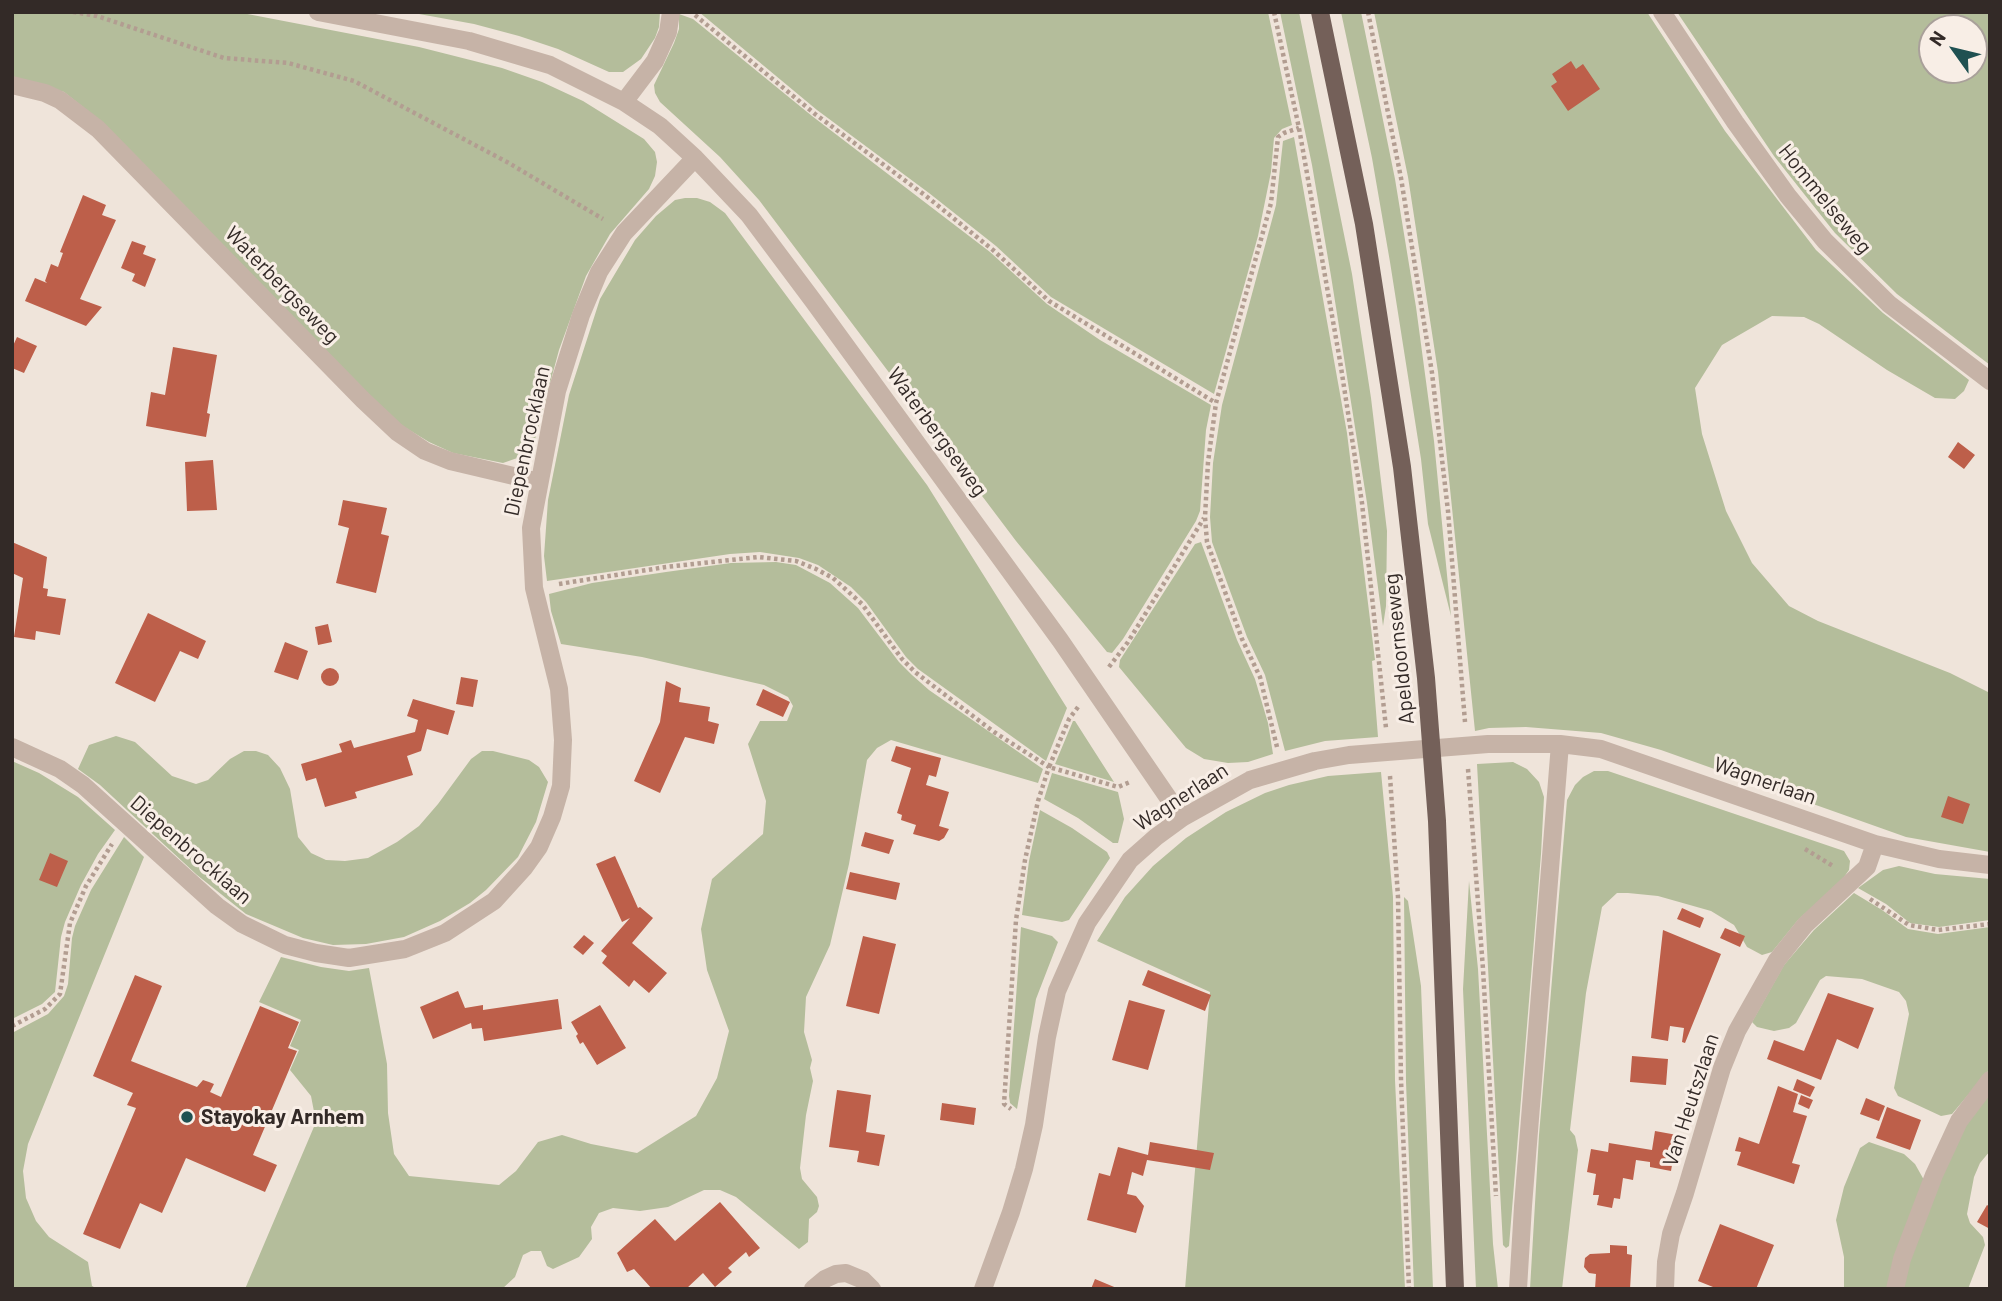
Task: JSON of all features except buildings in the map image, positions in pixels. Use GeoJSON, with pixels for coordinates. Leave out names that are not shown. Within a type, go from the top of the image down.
{"type":"FeatureCollection","features":[{"type":"Feature","properties":{"kind":"main road","name":"Apeldoornseweg"},"geometry":{"type":"LineString","coordinates":[[1320,12],[1364,224],[1402,467],[1426,678],[1437,821],[1455,1289]]}},
{"type":"Feature","properties":{"kind":"street","name":"Waterbergseweg"},"geometry":{"type":"LineString","coordinates":[[317,12],[470,41],[511,52],[568,73],[624,102],[660,127],[695,158],[749,215],[1094,688],[1182,818]]}},
{"type":"Feature","properties":{"kind":"street"},"geometry":{"type":"LineString","coordinates":[[624,102],[654,61],[668,32],[671,12]]}},
{"type":"Feature","properties":{"kind":"street","name":"Hommelseweg"},"geometry":{"type":"LineString","coordinates":[[1662,12],[1743,133],[1825,241],[1889,303],[1990,381]]}},
{"type":"Feature","properties":{"kind":"street","name":"Waterbergseweg"},"geometry":{"type":"LineString","coordinates":[[12,85],[45,93],[60,100],[98,129],[371,409],[397,432],[425,451],[450,461],[539,482]]}},
{"type":"Feature","properties":{"kind":"street","name":"Diepenbrocklaan"},"geometry":{"type":"LineString","coordinates":[[12,747],[60,769],[83,785],[192,884],[242,924],[285,945],[349,958],[405,949],[445,933],[494,901],[539,847],[561,786],[561,714],[554,665],[534,588],[531,528],[557,391],[581,315],[599,272],[624,233],[695,158]]}},
{"type":"Feature","properties":{"kind":"street","name":"Wagnerlaan"},"geometry":{"type":"LineString","coordinates":[[983,1289],[1012,1212],[1034,1125],[1057,991],[1081,935],[1107,891],[1130,860],[1182,818],[1250,780],[1349,755],[1488,744],[1560,744],[1601,749],[1875,844],[1939,859],[1990,865]]}},
{"type":"Feature","properties":{"kind":"street"},"geometry":{"type":"LineString","coordinates":[[1518,1289],[1560,744]]}},
{"type":"Feature","properties":{"kind":"street","name":"Van Heutszlaan"},"geometry":{"type":"LineString","coordinates":[[1665,1289],[1671,1234],[1721,1068],[1737,1031],[1777,960],[1805,925],[1867,867],[1875,844]]}},
{"type":"Feature","properties":{"kind":"street"},"geometry":{"type":"LineString","coordinates":[[1895,1289],[1906,1247],[1939,1164],[1959,1121],[1990,1080]]}},
{"type":"Feature","properties":{"kind":"street"},"geometry":{"type":"LineString","coordinates":[[813,1289],[836,1273],[846,1273],[863,1280],[870,1288]]}},
{"type":"Feature","properties":{"kind":"path"},"geometry":{"type":"LineString","coordinates":[[73,12],[97,16],[224,58],[288,63],[354,81],[518,169],[587,208],[624,233]]}},
{"type":"Feature","properties":{"kind":"path"},"geometry":{"type":"LineString","coordinates":[[688,12],[815,114],[926,196],[993,250],[1049,301],[1216,403]]}},
{"type":"Feature","properties":{"kind":"path","name":"Apeldoornseweg"},"geometry":{"type":"LineString","coordinates":[[1275,12],[1299,128],[1340,361],[1360,491],[1383,681]]}},
{"type":"Feature","properties":{"kind":"path"},"geometry":{"type":"LineString","coordinates":[[1368,12],[1401,178],[1424,319],[1448,510],[1461,672]]}},
{"type":"Feature","properties":{"kind":"path"},"geometry":{"type":"LineString","coordinates":[[1282,770],[1260,677],[1242,639],[1207,542],[1205,517],[1208,462],[1216,403],[1271,203],[1278,137],[1284,132],[1299,128]]}},
{"type":"Feature","properties":{"kind":"path"},"geometry":{"type":"LineString","coordinates":[[1034,1125],[1004,1104],[1016,920],[1038,801],[1069,719],[1128,642],[1205,517]]}},
{"type":"Feature","properties":{"kind":"path"},"geometry":{"type":"LineString","coordinates":[[534,588],[731,559],[777,558],[796,561],[816,569],[848,590],[862,604],[902,659],[932,686],[1049,767],[1118,787],[1128,784],[1150,769]]}},
{"type":"Feature","properties":{"kind":"path"},"geometry":{"type":"LineString","coordinates":[[1472,819],[1496,1203]]}},
{"type":"Feature","properties":{"kind":"path"},"geometry":{"type":"LineString","coordinates":[[1393,821],[1398,897],[1401,1080],[1409,1289]]}},
{"type":"Feature","properties":{"kind":"path"},"geometry":{"type":"LineString","coordinates":[[1798,845],[1831,864],[1848,886],[1909,925],[1938,930],[1990,923]]}},
{"type":"Feature","properties":{"kind":"path"},"geometry":{"type":"LineString","coordinates":[[12,1026],[45,1009],[60,994],[70,923],[86,886],[107,850]]}},
{"type":"Feature","properties":{"kind":"green space"},"geometry":{"type":"Polygon","coordinates":[[[12,12],[237,12],[419,47],[502,68],[542,82],[583,101],[644,139],[655,152],[655,176],[649,189],[610,234],[586,276],[559,350],[533,447],[523,456],[503,463],[453,453],[401,425],[384,411],[103,123],[64,92],[12,77],[12,12]]]}},
{"type":"Feature","properties":{"kind":"green space"},"geometry":{"type":"Polygon","coordinates":[[[408,12],[660,12],[655,38],[641,59],[623,72],[609,72],[558,49],[519,36],[474,24],[408,12]]]}},
{"type":"Feature","properties":{"kind":"green space"},"geometry":{"type":"Polygon","coordinates":[[[699,12],[1268,12],[1292,125],[1282,129],[1274,138],[1271,172],[1258,236],[1214,394],[1051,297],[996,246],[817,110],[699,12]]]}},
{"type":"Feature","properties":{"kind":"green space"},"geometry":{"type":"Polygon","coordinates":[[[1280,12],[1299,12],[1352,274],[1387,531],[1386,606],[1383,626],[1367,503],[1331,276],[1312,165],[1280,12]]]}},
{"type":"Feature","properties":{"kind":"green space"},"geometry":{"type":"Polygon","coordinates":[[[1341,12],[1361,12],[1395,179],[1434,441],[1451,616],[1428,524],[1421,459],[1390,262],[1372,158],[1341,12]]]}},
{"type":"Feature","properties":{"kind":"green space"},"geometry":{"type":"Polygon","coordinates":[[[1374,12],[1647,12],[1725,131],[1816,250],[1883,313],[1969,380],[1964,391],[1955,399],[1935,398],[1887,370],[1819,324],[1804,317],[1772,316],[1722,345],[1695,388],[1702,434],[1726,511],[1752,563],[1789,606],[1818,621],[1950,673],[1990,693],[1990,852],[1906,837],[1661,750],[1601,733],[1526,727],[1475,731],[1438,372],[1408,177],[1374,12]]]}},
{"type":"Feature","properties":{"kind":"green space"},"geometry":{"type":"Polygon","coordinates":[[[1677,12],[1990,12],[1990,365],[1897,294],[1835,233],[1774,156],[1677,12]]]}},
{"type":"Feature","properties":{"kind":"green space"},"geometry":{"type":"Polygon","coordinates":[[[679,14],[693,19],[812,116],[990,252],[1047,304],[1100,340],[1211,405],[1206,430],[1200,511],[1112,653],[1107,652],[1016,541],[759,200],[720,157],[660,102],[654,85],[679,29],[679,14]]]}},
{"type":"Feature","properties":{"kind":"green space"},"geometry":{"type":"Polygon","coordinates":[[[1294,137],[1347,433],[1375,660],[1372,661],[1378,737],[1325,741],[1285,751],[1265,675],[1247,637],[1212,542],[1210,517],[1213,463],[1222,405],[1276,205],[1283,141],[1294,137]]]}},
{"type":"Feature","properties":{"kind":"green space"},"geometry":{"type":"Polygon","coordinates":[[[685,198],[710,202],[725,213],[927,485],[1067,708],[1046,761],[918,669],[906,657],[866,602],[851,587],[818,565],[799,558],[760,552],[730,554],[547,581],[544,556],[548,500],[569,395],[600,299],[635,240],[656,216],[675,200],[685,198]]]}},
{"type":"Feature","properties":{"kind":"green space"},"geometry":{"type":"Polygon","coordinates":[[[1201,542],[1237,640],[1255,679],[1268,723],[1273,754],[1248,762],[1228,763],[1204,759],[1186,748],[1119,667],[1120,660],[1195,544],[1201,542]]]}},
{"type":"Feature","properties":{"kind":"green space"},"geometry":{"type":"Polygon","coordinates":[[[776,562],[796,565],[830,583],[858,608],[899,662],[929,690],[1043,769],[1038,783],[891,740],[877,748],[867,760],[849,864],[830,945],[806,997],[804,1032],[812,1060],[810,1068],[813,1081],[800,1168],[802,1179],[817,1197],[819,1206],[809,1219],[808,1242],[799,1249],[736,1197],[720,1190],[704,1190],[668,1207],[640,1211],[613,1208],[599,1213],[591,1227],[592,1239],[579,1257],[553,1269],[547,1266],[541,1251],[531,1251],[523,1255],[515,1277],[502,1289],[245,1289],[316,1122],[311,1096],[290,1070],[299,1050],[290,1046],[301,1020],[259,1002],[281,957],[349,971],[369,968],[387,1064],[388,1113],[394,1154],[409,1176],[499,1185],[516,1171],[538,1142],[562,1135],[637,1153],[696,1116],[717,1078],[729,1031],[707,970],[701,929],[712,879],[763,834],[766,801],[748,744],[760,721],[787,721],[793,706],[788,697],[764,685],[642,657],[561,644],[549,594],[592,583],[666,572],[731,563],[776,562]]]}},
{"type":"Feature","properties":{"kind":"green space"},"geometry":{"type":"Polygon","coordinates":[[[1075,721],[1114,782],[1055,764],[1075,721]]]}},
{"type":"Feature","properties":{"kind":"green space"},"geometry":{"type":"Polygon","coordinates":[[[116,736],[135,742],[172,776],[196,784],[208,780],[230,759],[244,751],[268,755],[280,768],[290,789],[298,837],[311,853],[326,860],[368,858],[397,842],[419,826],[471,759],[482,751],[529,760],[539,767],[548,782],[536,822],[518,857],[470,903],[440,921],[404,937],[366,944],[333,945],[303,938],[246,914],[197,875],[100,785],[78,769],[89,745],[116,736]]]}},
{"type":"Feature","properties":{"kind":"green space"},"geometry":{"type":"Polygon","coordinates":[[[12,761],[39,773],[78,797],[115,830],[81,885],[65,922],[55,992],[42,1004],[12,1019],[12,761]]]}},
{"type":"Feature","properties":{"kind":"green space"},"geometry":{"type":"Polygon","coordinates":[[[1513,762],[1527,769],[1539,782],[1544,797],[1509,1246],[1506,1248],[1503,1245],[1477,764],[1513,762]]]}},
{"type":"Feature","properties":{"kind":"green space"},"geometry":{"type":"Polygon","coordinates":[[[1594,771],[1608,771],[1844,851],[1850,861],[1849,870],[1842,880],[1798,920],[1772,952],[1762,955],[1747,947],[1734,925],[1711,911],[1658,896],[1628,893],[1617,893],[1602,907],[1586,993],[1570,1130],[1575,1136],[1578,1150],[1562,1289],[1530,1289],[1539,1135],[1567,800],[1575,785],[1594,771]]]}},
{"type":"Feature","properties":{"kind":"green space"},"geometry":{"type":"Polygon","coordinates":[[[1381,772],[1393,897],[1395,1080],[1405,1289],[1185,1289],[1210,992],[1097,941],[1125,897],[1153,866],[1186,838],[1226,812],[1265,793],[1289,785],[1328,776],[1381,772]]]}},
{"type":"Feature","properties":{"kind":"green space"},"geometry":{"type":"Polygon","coordinates":[[[1052,773],[1118,792],[1124,819],[1118,843],[1113,843],[1078,818],[1044,799],[1052,773]]]}},
{"type":"Feature","properties":{"kind":"green space"},"geometry":{"type":"Polygon","coordinates":[[[1040,810],[1107,852],[1110,858],[1069,920],[1062,922],[1022,915],[1029,861],[1040,810]]]}},
{"type":"Feature","properties":{"kind":"green space"},"geometry":{"type":"Polygon","coordinates":[[[124,837],[144,857],[28,1144],[23,1171],[26,1198],[36,1221],[49,1237],[88,1262],[92,1286],[98,1289],[12,1289],[12,1033],[48,1014],[64,996],[75,926],[91,890],[124,837]]]}},
{"type":"Feature","properties":{"kind":"green space"},"geometry":{"type":"Polygon","coordinates":[[[1899,866],[1935,874],[1990,879],[1990,920],[1939,927],[1910,923],[1886,904],[1858,888],[1883,870],[1899,866]]]}},
{"type":"Feature","properties":{"kind":"green space"},"geometry":{"type":"Polygon","coordinates":[[[1469,881],[1478,969],[1493,1244],[1498,1289],[1476,1289],[1463,989],[1469,881]]]}},
{"type":"Feature","properties":{"kind":"green space"},"geometry":{"type":"Polygon","coordinates":[[[1854,893],[1908,929],[1938,934],[1990,927],[1990,1069],[1952,1114],[1941,1116],[1898,1096],[1894,1088],[1909,1014],[1906,1001],[1899,992],[1862,979],[1826,976],[1820,980],[1796,1023],[1789,1028],[1774,1031],[1757,1027],[1752,1022],[1784,965],[1814,930],[1854,893]]]}},
{"type":"Feature","properties":{"kind":"green space"},"geometry":{"type":"Polygon","coordinates":[[[1404,897],[1408,901],[1421,986],[1433,1289],[1414,1289],[1406,1082],[1404,897]]]}},
{"type":"Feature","properties":{"kind":"green space"},"geometry":{"type":"Polygon","coordinates":[[[1021,927],[1052,936],[1058,942],[1036,999],[1017,1109],[1010,1103],[1009,1096],[1021,927]]]}},
{"type":"Feature","properties":{"kind":"green space"},"geometry":{"type":"Polygon","coordinates":[[[1990,1091],[1990,1151],[1980,1163],[1974,1177],[1967,1214],[1970,1223],[1983,1237],[1985,1245],[1968,1289],[1902,1289],[1909,1262],[1965,1124],[1990,1091]]]}},
{"type":"Feature","properties":{"kind":"green space"},"geometry":{"type":"Polygon","coordinates":[[[1869,1142],[1904,1154],[1915,1164],[1924,1180],[1895,1255],[1887,1289],[1844,1289],[1844,1257],[1836,1220],[1844,1187],[1860,1148],[1869,1142]]]}},
{"type":"Feature","properties":{"kind":"place","name":"Stayokay Arnhem"},"geometry":{"type":"Point","coordinates":[187,1117]}}]}
